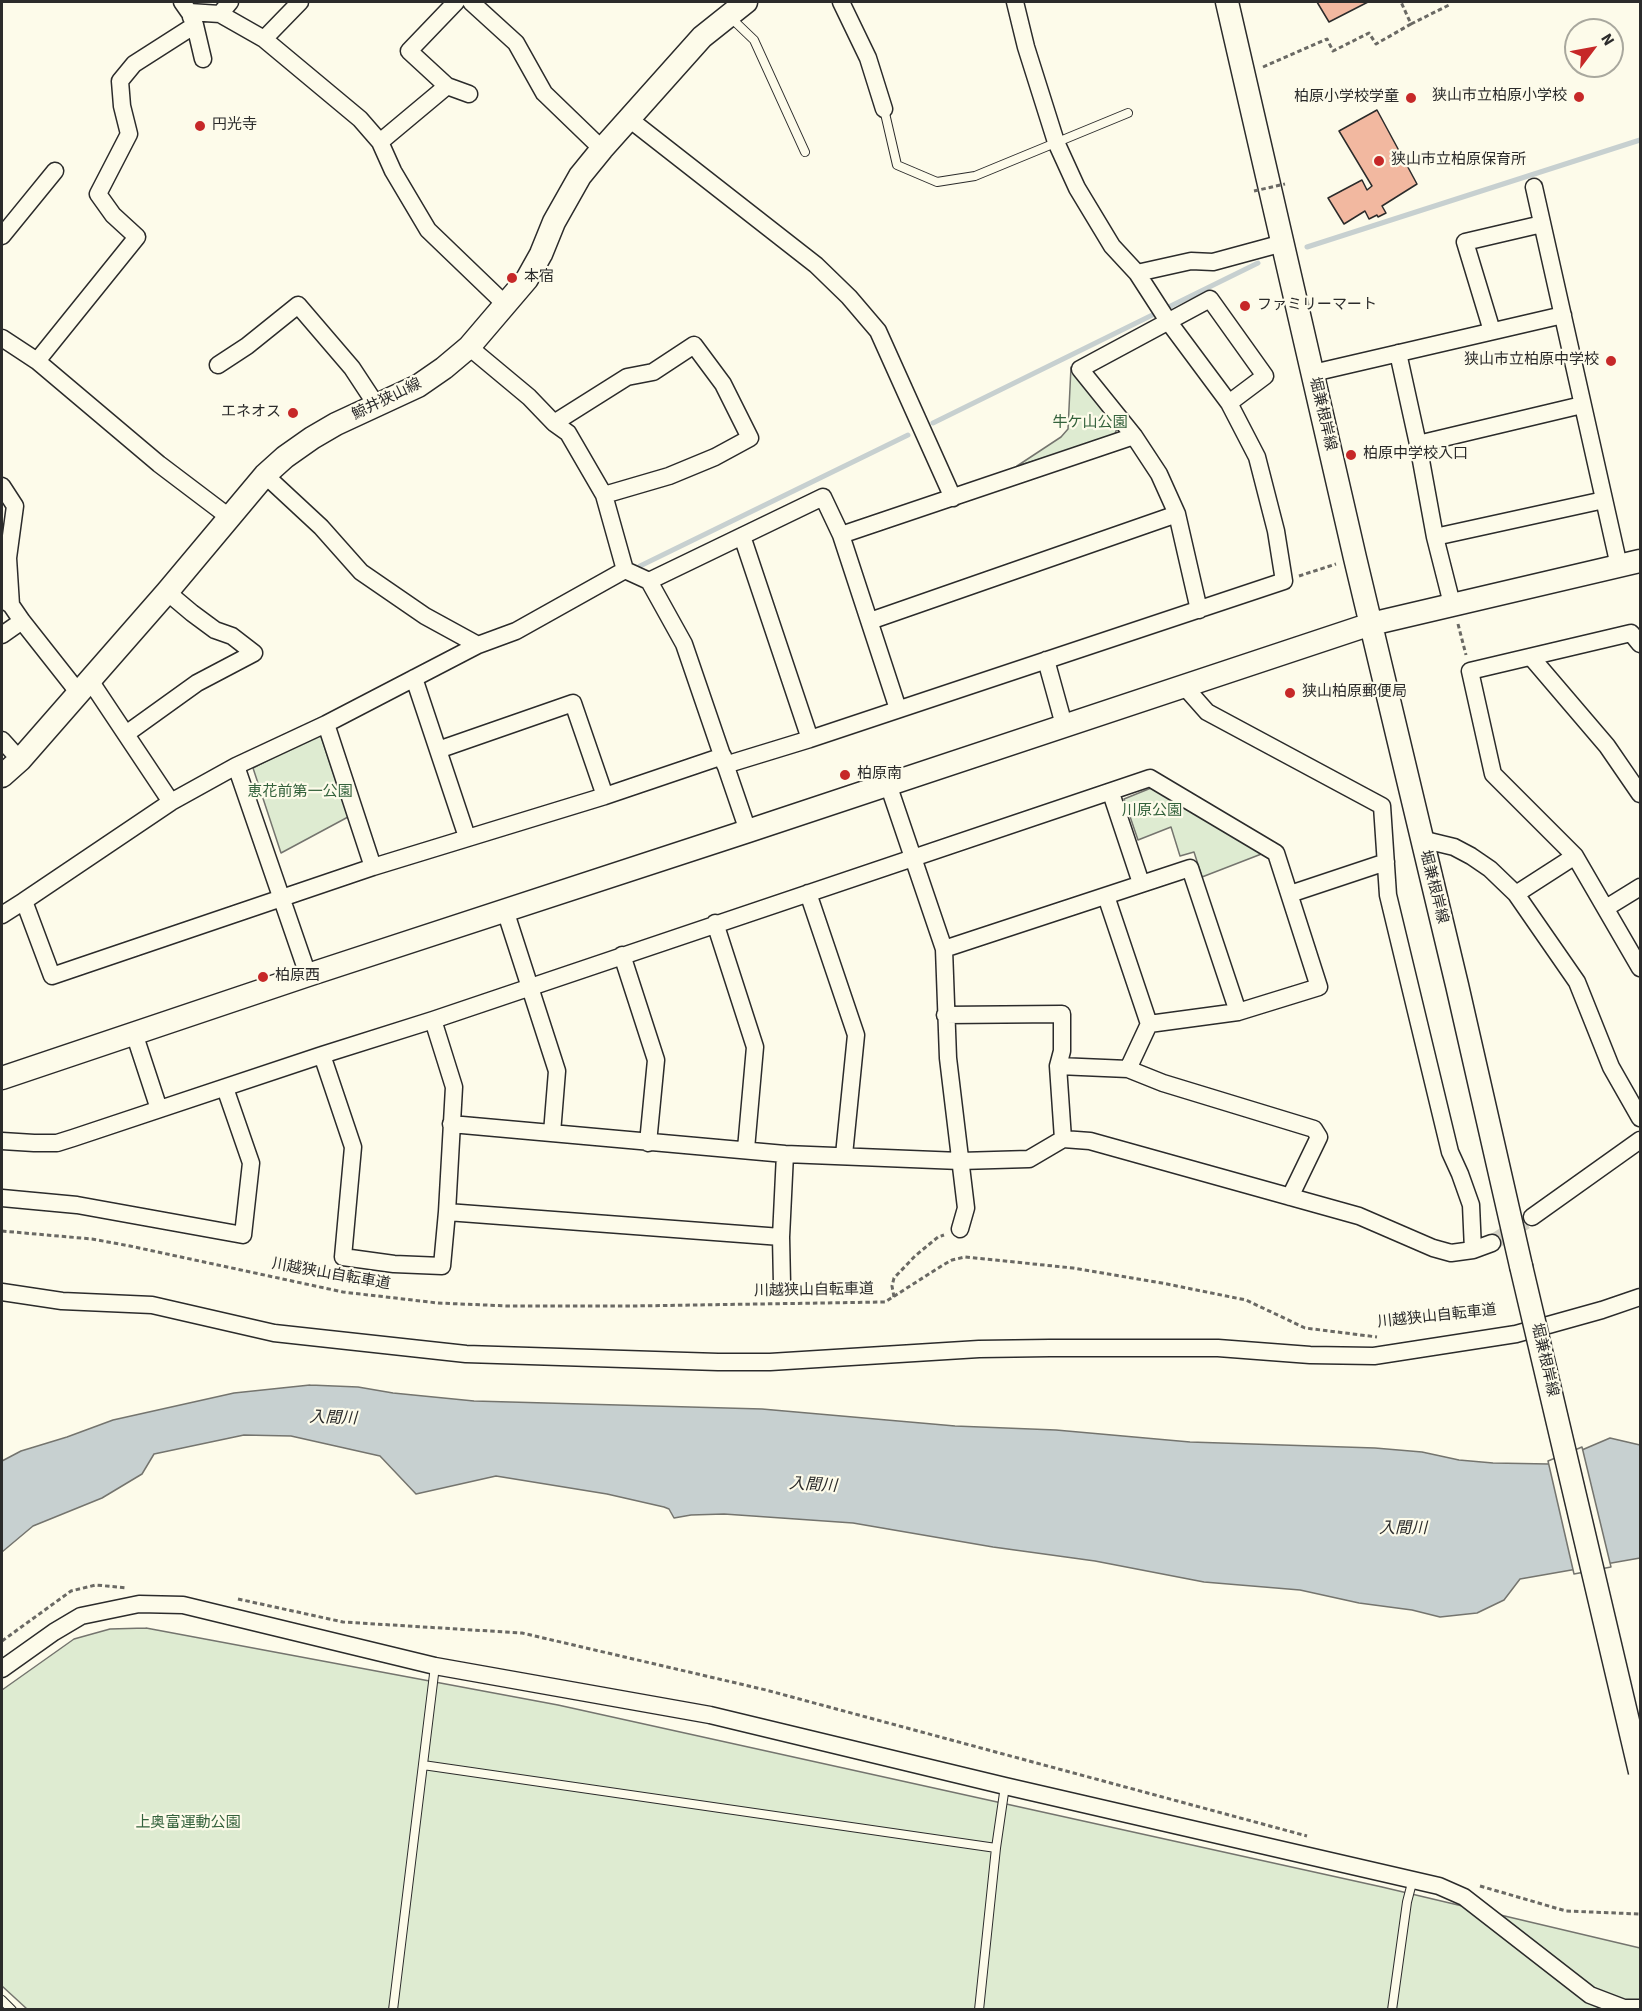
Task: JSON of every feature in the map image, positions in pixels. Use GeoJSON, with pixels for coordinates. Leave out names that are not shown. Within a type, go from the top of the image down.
{"type":"FeatureCollection","features":[{"type":"Feature","properties":{"kind":"main road","name":"堀兼根岸線"},"geometry":{"type":"LineString","coordinates":[[1227,2],[1355,558],[1641,1772]]}},
{"type":"Feature","properties":{"kind":"main road","name":"鯨井狭山線"},"geometry":{"type":"LineString","coordinates":[[2,776],[20,760],[167,592],[265,475],[312,438],[336,424],[418,386],[469,347],[527,279],[541,254],[554,222],[580,176],[628,118],[702,37],[740,5]]}},
{"type":"Feature","properties":{"kind":"main road"},"geometry":{"type":"LineString","coordinates":[[2,1078],[1371,624],[1630,563]]}},
{"type":"Feature","properties":{"kind":"street"},"geometry":{"type":"LineString","coordinates":[[264,39],[300,2]]}},
{"type":"Feature","properties":{"kind":"street"},"geometry":{"type":"LineString","coordinates":[[456,2],[409,51],[447,86],[470,94]]}},
{"type":"Feature","properties":{"kind":"street"},"geometry":{"type":"LineString","coordinates":[[471,2],[516,43],[544,93],[602,149]]}},
{"type":"Feature","properties":{"kind":"street"},"geometry":{"type":"LineString","coordinates":[[841,2],[868,58],[884,109]]}},
{"type":"Feature","properties":{"kind":"street"},"geometry":{"type":"LineString","coordinates":[[24,901],[52,976],[467,837],[724,760],[810,739],[1284,580],[1276,531],[1257,458],[1229,403],[1168,321],[1137,273],[1112,246],[1077,188],[1056,142],[1026,47],[1015,2]]}},
{"type":"Feature","properties":{"kind":"street"},"geometry":{"type":"LineString","coordinates":[[37,361],[137,237],[113,215],[98,194],[129,134],[122,106],[120,81],[134,64],[189,13],[225,8],[360,118],[380,142],[393,171],[428,230],[506,305]]}},
{"type":"Feature","properties":{"kind":"street"},"geometry":{"type":"LineString","coordinates":[[189,13],[203,59]]}},
{"type":"Feature","properties":{"kind":"street"},"geometry":{"type":"LineString","coordinates":[[380,142],[447,86]]}},
{"type":"Feature","properties":{"kind":"street"},"geometry":{"type":"LineString","coordinates":[[628,118],[816,265],[849,297],[878,331],[953,498]]}},
{"type":"Feature","properties":{"kind":"street"},"geometry":{"type":"LineString","coordinates":[[2,236],[56,171]]}},
{"type":"Feature","properties":{"kind":"street"},"geometry":{"type":"LineString","coordinates":[[1534,187],[1604,500],[1630,563]]}},
{"type":"Feature","properties":{"kind":"street"},"geometry":{"type":"LineString","coordinates":[[1492,331],[1465,242],[1542,224]]}},
{"type":"Feature","properties":{"kind":"street"},"geometry":{"type":"LineString","coordinates":[[1137,273],[1191,261],[1213,262],[1283,243]]}},
{"type":"Feature","properties":{"kind":"street"},"geometry":{"type":"LineString","coordinates":[[1198,610],[1177,514],[1159,474],[1134,436],[1080,369],[1210,299],[1265,376],[1229,403]]}},
{"type":"Feature","properties":{"kind":"street"},"geometry":{"type":"LineString","coordinates":[[218,365],[247,346],[298,305],[352,368],[377,406]]}},
{"type":"Feature","properties":{"kind":"street"},"geometry":{"type":"LineString","coordinates":[[1313,373],[1563,315]]}},
{"type":"Feature","properties":{"kind":"street"},"geometry":{"type":"LineString","coordinates":[[2,338],[37,361],[159,464],[229,517]]}},
{"type":"Feature","properties":{"kind":"street"},"geometry":{"type":"LineString","coordinates":[[554,423],[627,377],[653,372],[694,345],[723,384],[750,438],[715,457],[669,476],[604,495]]}},
{"type":"Feature","properties":{"kind":"street"},"geometry":{"type":"LineString","coordinates":[[469,347],[568,433],[604,495],[625,570],[649,581],[684,644],[748,831]]}},
{"type":"Feature","properties":{"kind":"street"},"geometry":{"type":"LineString","coordinates":[[1398,353],[1435,537],[1452,604]]}},
{"type":"Feature","properties":{"kind":"street"},"geometry":{"type":"LineString","coordinates":[[1418,444],[1582,405]]}},
{"type":"Feature","properties":{"kind":"street"},"geometry":{"type":"LineString","coordinates":[[841,535],[1134,436]]}},
{"type":"Feature","properties":{"kind":"street"},"geometry":{"type":"LineString","coordinates":[[265,475],[321,527],[361,572],[424,616],[478,645]]}},
{"type":"Feature","properties":{"kind":"street"},"geometry":{"type":"LineString","coordinates":[[2,486],[15,506],[8,558],[6,602],[126,734],[171,801]]}},
{"type":"Feature","properties":{"kind":"street"},"geometry":{"type":"LineString","coordinates":[[649,581],[823,497],[841,535],[898,709]]}},
{"type":"Feature","properties":{"kind":"street"},"geometry":{"type":"LineString","coordinates":[[1435,537],[1604,500]]}},
{"type":"Feature","properties":{"kind":"street"},"geometry":{"type":"LineString","coordinates":[[870,621],[1177,514]]}},
{"type":"Feature","properties":{"kind":"street"},"geometry":{"type":"LineString","coordinates":[[742,536],[810,739]]}},
{"type":"Feature","properties":{"kind":"street"},"geometry":{"type":"LineString","coordinates":[[2,915],[171,801],[478,645],[516,631],[625,570]]}},
{"type":"Feature","properties":{"kind":"street"},"geometry":{"type":"LineString","coordinates":[[126,734],[197,683],[254,653],[232,636],[215,630],[167,592]]}},
{"type":"Feature","properties":{"kind":"street"},"geometry":{"type":"LineString","coordinates":[[2,635],[22,621]]}},
{"type":"Feature","properties":{"kind":"street"},"geometry":{"type":"LineString","coordinates":[[1641,644],[1631,633],[1470,671],[1493,774],[1575,856],[1641,968]]}},
{"type":"Feature","properties":{"kind":"street"},"geometry":{"type":"LineString","coordinates":[[1531,657],[1607,746],[1641,794]]}},
{"type":"Feature","properties":{"kind":"street"},"geometry":{"type":"LineString","coordinates":[[1046,660],[1064,725]]}},
{"type":"Feature","properties":{"kind":"street"},"geometry":{"type":"LineString","coordinates":[[414,678],[467,837]]}},
{"type":"Feature","properties":{"kind":"street"},"geometry":{"type":"LineString","coordinates":[[1184,686],[1207,712],[1382,806],[1388,895],[1450,1152],[1471,1205],[1473,1250]]}},
{"type":"Feature","properties":{"kind":"street"},"geometry":{"type":"LineString","coordinates":[[438,750],[573,703],[605,796]]}},
{"type":"Feature","properties":{"kind":"street"},"geometry":{"type":"LineString","coordinates":[[326,724],[373,867]]}},
{"type":"Feature","properties":{"kind":"street"},"geometry":{"type":"LineString","coordinates":[[2,740],[20,760]]}},
{"type":"Feature","properties":{"kind":"street"},"geometry":{"type":"LineString","coordinates":[[236,766],[308,975]]}},
{"type":"Feature","properties":{"kind":"street"},"geometry":{"type":"LineString","coordinates":[[2,1141],[57,1143],[433,1020],[1150,778],[1276,853],[1320,987],[1238,1012],[1149,1024]]}},
{"type":"Feature","properties":{"kind":"street"},"geometry":{"type":"LineString","coordinates":[[888,784],[944,949],[948,1058],[966,1208],[960,1229]]}},
{"type":"Feature","properties":{"kind":"street"},"geometry":{"type":"LineString","coordinates":[[1111,793],[1141,884]]}},
{"type":"Feature","properties":{"kind":"street"},"geometry":{"type":"LineString","coordinates":[[1421,839],[1454,847],[1471,856],[1490,868],[1515,894],[1576,982],[1611,1067],[1641,1119]]}},
{"type":"Feature","properties":{"kind":"street"},"geometry":{"type":"LineString","coordinates":[[1515,894],[1575,856]]}},
{"type":"Feature","properties":{"kind":"street"},"geometry":{"type":"LineString","coordinates":[[1290,894],[1386,862]]}},
{"type":"Feature","properties":{"kind":"street"},"geometry":{"type":"LineString","coordinates":[[944,949],[1190,868],[1238,1012]]}},
{"type":"Feature","properties":{"kind":"street"},"geometry":{"type":"LineString","coordinates":[[1606,908],[1641,887]]}},
{"type":"Feature","properties":{"kind":"street"},"geometry":{"type":"LineString","coordinates":[[808,893],[856,1035],[844,1155]]}},
{"type":"Feature","properties":{"kind":"street"},"geometry":{"type":"LineString","coordinates":[[1106,896],[1149,1024],[1128,1069]]}},
{"type":"Feature","properties":{"kind":"street"},"geometry":{"type":"LineString","coordinates":[[505,910],[557,1071],[552,1133]]}},
{"type":"Feature","properties":{"kind":"street"},"geometry":{"type":"LineString","coordinates":[[715,923],[755,1047],[746,1149]]}},
{"type":"Feature","properties":{"kind":"street"},"geometry":{"type":"LineString","coordinates":[[622,955],[656,1060],[648,1143]]}},
{"type":"Feature","properties":{"kind":"street"},"geometry":{"type":"LineString","coordinates":[[945,1015],[1062,1014],[1062,1051],[1059,1066],[1063,1139]]}},
{"type":"Feature","properties":{"kind":"street"},"geometry":{"type":"LineString","coordinates":[[322,1055],[352,1146],[343,1257],[394,1264],[442,1266],[454,1087],[433,1020]]}},
{"type":"Feature","properties":{"kind":"street"},"geometry":{"type":"LineString","coordinates":[[134,1034],[159,1109]]}},
{"type":"Feature","properties":{"kind":"street"},"geometry":{"type":"LineString","coordinates":[[1059,1066],[1128,1069],[1163,1083],[1314,1129],[1319,1137],[1290,1197]]}},
{"type":"Feature","properties":{"kind":"street"},"geometry":{"type":"LineString","coordinates":[[2,1198],[77,1205],[243,1235],[251,1163],[225,1088]]}},
{"type":"Feature","properties":{"kind":"street"},"geometry":{"type":"LineString","coordinates":[[451,1124],[785,1154],[960,1161],[1029,1159],[1063,1139],[1090,1141],[1359,1216],[1433,1248],[1451,1253],[1473,1250],[1492,1243]]}},
{"type":"Feature","properties":{"kind":"street"},"geometry":{"type":"LineString","coordinates":[[1532,1217],[1641,1140]]}},
{"type":"Feature","properties":{"kind":"street"},"geometry":{"type":"LineString","coordinates":[[782,1284],[781,1238],[785,1154]]}},
{"type":"Feature","properties":{"kind":"street"},"geometry":{"type":"LineString","coordinates":[[447,1212],[781,1238]]}},
{"type":"Feature","properties":{"kind":"street"},"geometry":{"type":"LineString","coordinates":[[2,1292],[62,1301],[152,1305],[274,1333],[466,1354],[718,1362],[770,1362],[922,1351],[991,1349],[1218,1348],[1310,1355],[1374,1356],[1516,1334],[1641,1297]]}},
{"type":"Feature","properties":{"kind":"street"},"geometry":{"type":"LineString","coordinates":[[2,1669],[81,1616],[139,1604],[183,1605],[435,1666],[710,1714],[1005,1786],[1439,1886],[1464,1897],[1590,1995],[1624,2008],[1641,2008]]}},
{"type":"Feature","properties":{"kind":"lane"},"geometry":{"type":"LineString","coordinates":[[740,5],[806,152]]}},
{"type":"Feature","properties":{"kind":"lane"},"geometry":{"type":"LineString","coordinates":[[884,109],[897,165],[937,182],[975,176],[1128,113]]}},
{"type":"Feature","properties":{"kind":"lane"},"geometry":{"type":"LineString","coordinates":[[393,2010],[435,1666]]}},
{"type":"Feature","properties":{"kind":"lane"},"geometry":{"type":"LineString","coordinates":[[423,1765],[996,1848]]}},
{"type":"Feature","properties":{"kind":"lane"},"geometry":{"type":"LineString","coordinates":[[979,2010],[1005,1786]]}},
{"type":"Feature","properties":{"kind":"lane"},"geometry":{"type":"LineString","coordinates":[[1392,2010],[1407,1902],[1413,1879]]}},
{"type":"Feature","properties":{"kind":"lane"},"geometry":{"type":"LineString","coordinates":[[2,2000],[12,2010]]}},
{"type":"Feature","properties":{"kind":"path"},"geometry":{"type":"LineString","coordinates":[[1401,2],[1411,24]]}},
{"type":"Feature","properties":{"kind":"path"},"geometry":{"type":"LineString","coordinates":[[1244,75],[1327,39],[1333,51],[1370,33],[1376,44],[1449,5],[1450,2]]}},
{"type":"Feature","properties":{"kind":"path"},"geometry":{"type":"LineString","coordinates":[[1254,191],[1285,184]]}},
{"type":"Feature","properties":{"kind":"path"},"geometry":{"type":"LineString","coordinates":[[1284,580],[1355,558]]}},
{"type":"Feature","properties":{"kind":"path"},"geometry":{"type":"LineString","coordinates":[[1452,604],[1470,671]]}},
{"type":"Feature","properties":{"kind":"path"},"geometry":{"type":"LineString","coordinates":[[894,1297],[892,1286],[894,1278],[915,1256],[938,1237],[960,1229]]}},
{"type":"Feature","properties":{"kind":"path","name":"川越狭山自転車道"},"geometry":{"type":"LineString","coordinates":[[2,1232],[92,1239],[343,1292],[438,1303],[508,1306],[885,1302],[943,1265],[965,1257],[1073,1268],[1162,1283],[1246,1300],[1305,1328],[1373,1337],[1385,1336]]}},
{"type":"Feature","properties":{"kind":"green space","name":"牛ケ山公園"},"geometry":{"type":"Polygon","coordinates":[[[1071,367],[1117,428],[1114,437],[1017,466],[1061,437],[1068,429],[1071,367]]]}},
{"type":"Feature","properties":{"kind":"green space","name":"恵花前第一公園"},"geometry":{"type":"Polygon","coordinates":[[[320,733],[348,817],[281,853],[253,768],[320,733]]]}},
{"type":"Feature","properties":{"kind":"green space","name":"川原公園"},"geometry":{"type":"Polygon","coordinates":[[[1151,788],[1264,853],[1202,877],[1194,852],[1180,856],[1171,827],[1138,840],[1124,799],[1151,788]]]}},
{"type":"Feature","properties":{"kind":"green space","name":"上奥富運動公園"},"geometry":{"type":"Polygon","coordinates":[[[146,1628],[558,1705],[1382,1887],[1640,1948],[1640,2009],[27,2009],[2,1986],[2,1690],[74,1639],[110,1629],[146,1628]]]}},
{"type":"Feature","properties":{"kind":"water","name":"入間川"},"geometry":{"type":"Polygon","coordinates":[[[310,1385],[358,1387],[474,1401],[762,1409],[955,1426],[1056,1430],[1190,1442],[1375,1448],[1422,1452],[1459,1460],[1493,1463],[1549,1464],[1610,1438],[1640,1445],[1640,1558],[1520,1579],[1504,1600],[1477,1613],[1440,1617],[1300,1590],[1204,1582],[1095,1561],[993,1547],[853,1523],[724,1514],[674,1518],[669,1509],[664,1507],[607,1494],[496,1476],[416,1494],[380,1456],[291,1436],[244,1435],[154,1454],[142,1474],[102,1498],[33,1526],[2,1552],[2,1461],[21,1451],[113,1420],[234,1393],[310,1385]]]}},
{"type":"Feature","properties":{"kind":"pier"},"geometry":{"type":"Polygon","coordinates":[[[1582,1447],[1611,1567],[1574,1574],[1548,1461],[1582,1447]]]}},
{"type":"Feature","properties":{"kind":"building"},"geometry":{"type":"Polygon","coordinates":[[[1317,2],[1368,2],[1329,22],[1317,2]]]}},
{"type":"Feature","properties":{"kind":"building"},"geometry":{"type":"Polygon","coordinates":[[[1377,110],[1417,184],[1382,206],[1386,213],[1369,219],[1365,211],[1344,224],[1328,198],[1362,180],[1367,190],[1372,186],[1339,131],[1377,110]]]}},
{"type":"Feature","properties":{"kind":"waterway"},"geometry":{"type":"LineString","coordinates":[[1307,247],[1640,140]]}},
{"type":"Feature","properties":{"kind":"waterway"},"geometry":{"type":"LineString","coordinates":[[933,423],[1258,263]]}},
{"type":"Feature","properties":{"kind":"waterway"},"geometry":{"type":"LineString","coordinates":[[640,566],[908,435]]}},
{"type":"Feature","properties":{"kind":"tunnel"},"geometry":{"type":"LineString","coordinates":[[1492,1243],[1532,1217]]}},
{"type":"Feature","properties":{"kind":"place","name":"狭山市立柏原小学校"},"geometry":{"type":"Point","coordinates":[1579,97]}},
{"type":"Feature","properties":{"kind":"place","name":"柏原小学校学童"},"geometry":{"type":"Point","coordinates":[1411,98]}},
{"type":"Feature","properties":{"kind":"place","name":"円光寺"},"geometry":{"type":"Point","coordinates":[200,126]}},
{"type":"Feature","properties":{"kind":"place","name":"狭山市立柏原保育所"},"geometry":{"type":"Point","coordinates":[1379,161]}},
{"type":"Feature","properties":{"kind":"place","name":"本宿"},"geometry":{"type":"Point","coordinates":[512,278]}},
{"type":"Feature","properties":{"kind":"place","name":"ファミリーマート"},"geometry":{"type":"Point","coordinates":[1245,306]}},
{"type":"Feature","properties":{"kind":"place","name":"狭山市立柏原中学校"},"geometry":{"type":"Point","coordinates":[1611,361]}},
{"type":"Feature","properties":{"kind":"place","name":"エネオス"},"geometry":{"type":"Point","coordinates":[293,413]}},
{"type":"Feature","properties":{"kind":"place","name":"柏原中学校入口"},"geometry":{"type":"Point","coordinates":[1351,455]}},
{"type":"Feature","properties":{"kind":"place","name":"狭山柏原郵便局"},"geometry":{"type":"Point","coordinates":[1290,693]}},
{"type":"Feature","properties":{"kind":"place","name":"柏原南"},"geometry":{"type":"Point","coordinates":[845,775]}},
{"type":"Feature","properties":{"kind":"place","name":"柏原西"},"geometry":{"type":"Point","coordinates":[263,977]}}]}
